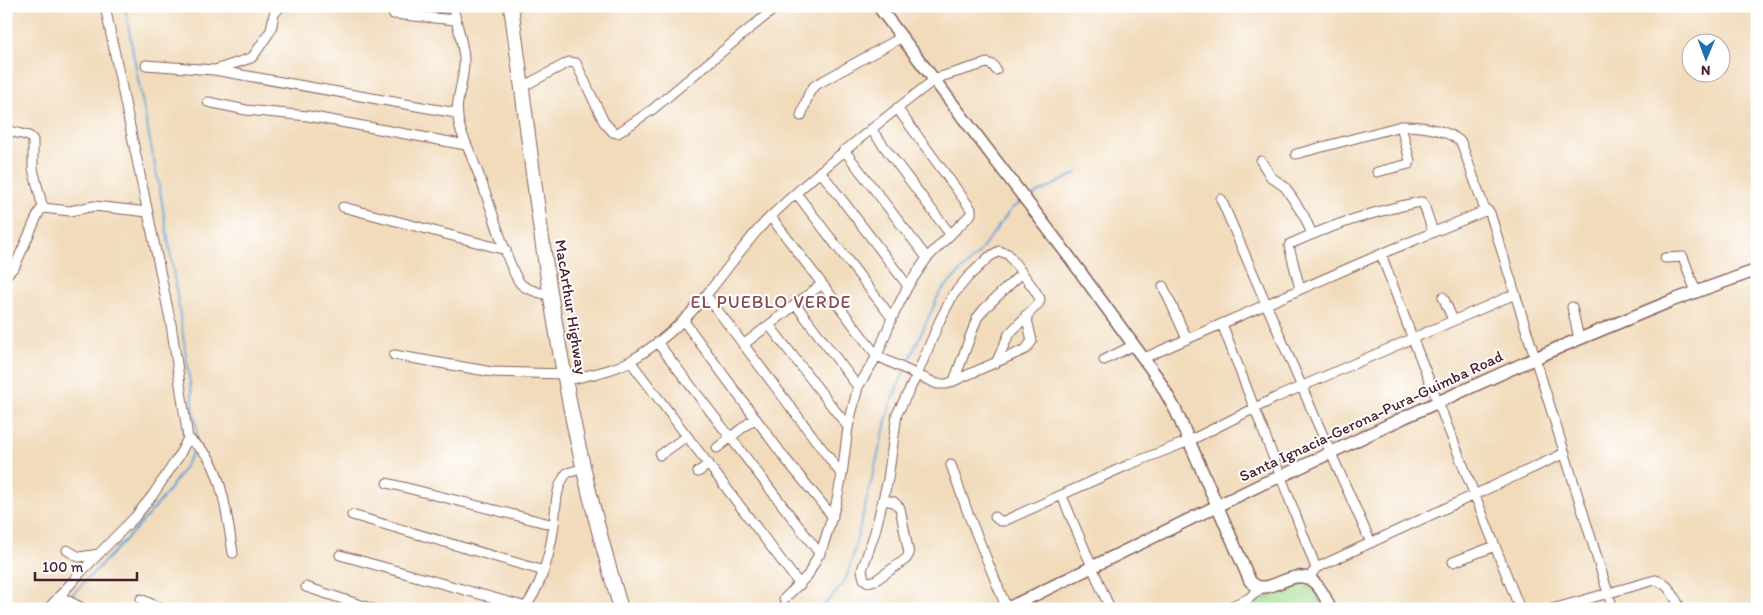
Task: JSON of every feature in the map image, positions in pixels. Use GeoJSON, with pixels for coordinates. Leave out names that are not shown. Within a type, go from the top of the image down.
{"type":"FeatureCollection","features":[{"type":"Feature","properties":{"kind":"highway","name":"MacArthur Highway"},"geometry":{"type":"LineString","coordinates":[[511,6],[564,377],[604,550],[621,609]]}},
{"type":"Feature","properties":{"kind":"main road"},"geometry":{"type":"LineString","coordinates":[[878,6],[1144,358],[1166,391],[1247,575],[1254,584],[1261,588],[1294,577],[1310,578],[1322,589],[1330,609]]}},
{"type":"Feature","properties":{"kind":"main road","name":"Santa Ignacia-Gerona-Pura-Guimba Road"},"geometry":{"type":"LineString","coordinates":[[1007,609],[1264,483],[1535,358],[1696,292],[1757,270]]}},
{"type":"Feature","properties":{"kind":"street"},"geometry":{"type":"LineString","coordinates":[[48,609],[135,517],[152,496],[179,456],[188,438],[171,324],[105,6]]}},
{"type":"Feature","properties":{"kind":"street"},"geometry":{"type":"LineString","coordinates":[[214,70],[254,55],[271,30],[274,14],[280,6]]}},
{"type":"Feature","properties":{"kind":"street"},"geometry":{"type":"LineString","coordinates":[[415,6],[453,7],[464,58],[456,113],[458,122],[518,280],[521,285],[551,296]]}},
{"type":"Feature","properties":{"kind":"street"},"geometry":{"type":"LineString","coordinates":[[522,87],[569,62],[576,63],[604,122],[612,132],[618,133],[653,109],[778,6]]}},
{"type":"Feature","properties":{"kind":"street"},"geometry":{"type":"LineString","coordinates":[[393,14],[456,20]]}},
{"type":"Feature","properties":{"kind":"street"},"geometry":{"type":"LineString","coordinates":[[801,116],[809,93],[814,86],[902,37]]}},
{"type":"Feature","properties":{"kind":"street"},"geometry":{"type":"LineString","coordinates":[[394,355],[492,372],[564,377],[620,365],[630,361],[658,342],[683,320],[706,296],[740,252],[771,217],[844,150],[934,79],[987,63],[993,65],[996,70]]}},
{"type":"Feature","properties":{"kind":"street"},"geometry":{"type":"LineString","coordinates":[[146,65],[214,70],[456,113]]}},
{"type":"Feature","properties":{"kind":"street"},"geometry":{"type":"LineString","coordinates":[[208,102],[246,110],[308,116],[466,145]]}},
{"type":"Feature","properties":{"kind":"street"},"geometry":{"type":"LineString","coordinates":[[784,599],[800,585],[813,568],[820,554],[832,517],[842,475],[848,427],[858,387],[877,356],[892,318],[908,286],[928,258],[971,214],[971,209],[897,108]]}},
{"type":"Feature","properties":{"kind":"street"},"geometry":{"type":"LineString","coordinates":[[1378,172],[1410,162],[1400,126]]}},
{"type":"Feature","properties":{"kind":"street"},"geometry":{"type":"LineString","coordinates":[[1296,154],[1400,126],[1417,126],[1442,132],[1461,142],[1485,210],[1490,213],[1614,609]]}},
{"type":"Feature","properties":{"kind":"street"},"geometry":{"type":"LineString","coordinates":[[871,129],[950,234]]}},
{"type":"Feature","properties":{"kind":"street"},"geometry":{"type":"LineString","coordinates":[[6,130],[29,136],[32,140],[33,169],[43,208]]}},
{"type":"Feature","properties":{"kind":"street"},"geometry":{"type":"LineString","coordinates":[[844,150],[928,258]]}},
{"type":"Feature","properties":{"kind":"street"},"geometry":{"type":"LineString","coordinates":[[1261,161],[1271,177],[1285,187],[1304,216],[1312,234]]}},
{"type":"Feature","properties":{"kind":"street"},"geometry":{"type":"LineString","coordinates":[[820,171],[908,286]]}},
{"type":"Feature","properties":{"kind":"street"},"geometry":{"type":"LineString","coordinates":[[796,193],[892,318]]}},
{"type":"Feature","properties":{"kind":"street"},"geometry":{"type":"LineString","coordinates":[[1221,199],[1371,543]]}},
{"type":"Feature","properties":{"kind":"street"},"geometry":{"type":"LineString","coordinates":[[1300,289],[1289,246],[1312,234],[1357,216],[1420,202],[1424,205],[1432,232]]}},
{"type":"Feature","properties":{"kind":"street"},"geometry":{"type":"LineString","coordinates":[[43,208],[70,211],[94,206],[148,212]]}},
{"type":"Feature","properties":{"kind":"street"},"geometry":{"type":"LineString","coordinates":[[343,207],[506,250]]}},
{"type":"Feature","properties":{"kind":"street"},"geometry":{"type":"LineString","coordinates":[[6,276],[15,266],[39,212],[43,208]]}},
{"type":"Feature","properties":{"kind":"street"},"geometry":{"type":"LineString","coordinates":[[1144,358],[1485,210]]}},
{"type":"Feature","properties":{"kind":"street"},"geometry":{"type":"LineString","coordinates":[[771,217],[877,356],[939,384],[947,384],[1026,349],[1030,345],[1032,338],[1026,315]]}},
{"type":"Feature","properties":{"kind":"street"},"geometry":{"type":"LineString","coordinates":[[884,500],[896,503],[900,508],[908,554],[906,559],[876,580],[868,582],[864,578],[862,570],[884,500],[891,468],[896,414],[944,310],[953,295],[968,277],[989,257],[999,251],[1008,254],[1040,299],[1039,303],[1009,334],[996,363]]}},
{"type":"Feature","properties":{"kind":"street"},"geometry":{"type":"LineString","coordinates":[[1381,254],[1412,338],[1520,609]]}},
{"type":"Feature","properties":{"kind":"street"},"geometry":{"type":"LineString","coordinates":[[1666,258],[1683,258],[1696,292]]}},
{"type":"Feature","properties":{"kind":"street"},"geometry":{"type":"LineString","coordinates":[[954,381],[977,318],[1022,273]]}},
{"type":"Feature","properties":{"kind":"street"},"geometry":{"type":"LineString","coordinates":[[744,345],[822,284]]}},
{"type":"Feature","properties":{"kind":"street"},"geometry":{"type":"LineString","coordinates":[[1163,286],[1187,339]]}},
{"type":"Feature","properties":{"kind":"street"},"geometry":{"type":"LineString","coordinates":[[995,517],[1000,521],[1004,521],[1128,465],[1189,441],[1254,408],[1515,294]]}},
{"type":"Feature","properties":{"kind":"street"},"geometry":{"type":"LineString","coordinates":[[706,296],[842,475]]}},
{"type":"Feature","properties":{"kind":"street"},"geometry":{"type":"LineString","coordinates":[[1443,296],[1452,320]]}},
{"type":"Feature","properties":{"kind":"street"},"geometry":{"type":"LineString","coordinates":[[796,305],[858,387]]}},
{"type":"Feature","properties":{"kind":"street"},"geometry":{"type":"LineString","coordinates":[[1572,307],[1579,339]]}},
{"type":"Feature","properties":{"kind":"street"},"geometry":{"type":"LineString","coordinates":[[683,320],[755,418],[832,517]]}},
{"type":"Feature","properties":{"kind":"street"},"geometry":{"type":"LineString","coordinates":[[1222,324],[1316,568]]}},
{"type":"Feature","properties":{"kind":"street"},"geometry":{"type":"LineString","coordinates":[[769,325],[848,427]]}},
{"type":"Feature","properties":{"kind":"street"},"geometry":{"type":"LineString","coordinates":[[658,342],[820,554]]}},
{"type":"Feature","properties":{"kind":"street"},"geometry":{"type":"LineString","coordinates":[[1104,360],[1134,345]]}},
{"type":"Feature","properties":{"kind":"street"},"geometry":{"type":"LineString","coordinates":[[630,361],[800,585]]}},
{"type":"Feature","properties":{"kind":"street"},"geometry":{"type":"LineString","coordinates":[[717,448],[755,418]]}},
{"type":"Feature","properties":{"kind":"street"},"geometry":{"type":"LineString","coordinates":[[660,455],[687,436]]}},
{"type":"Feature","properties":{"kind":"street"},"geometry":{"type":"LineString","coordinates":[[188,438],[202,449],[211,461],[224,502],[233,553]]}},
{"type":"Feature","properties":{"kind":"street"},"geometry":{"type":"LineString","coordinates":[[1310,578],[1316,568],[1565,453]]}},
{"type":"Feature","properties":{"kind":"street"},"geometry":{"type":"LineString","coordinates":[[698,472],[709,464]]}},
{"type":"Feature","properties":{"kind":"street"},"geometry":{"type":"LineString","coordinates":[[951,465],[969,516],[1007,609]]}},
{"type":"Feature","properties":{"kind":"street"},"geometry":{"type":"LineString","coordinates":[[340,555],[525,608],[544,571],[554,525],[560,483],[566,473],[585,468]]}},
{"type":"Feature","properties":{"kind":"street"},"geometry":{"type":"LineString","coordinates":[[387,483],[554,525]]}},
{"type":"Feature","properties":{"kind":"street"},"geometry":{"type":"LineString","coordinates":[[1062,496],[1110,609]]}},
{"type":"Feature","properties":{"kind":"street"},"geometry":{"type":"LineString","coordinates":[[352,515],[544,571]]}},
{"type":"Feature","properties":{"kind":"street"},"geometry":{"type":"LineString","coordinates":[[1453,562],[1495,546]]}},
{"type":"Feature","properties":{"kind":"street"},"geometry":{"type":"LineString","coordinates":[[67,550],[80,556],[99,554]]}},
{"type":"Feature","properties":{"kind":"street"},"geometry":{"type":"LineString","coordinates":[[1552,609],[1658,581],[1668,587],[1680,608]]}},
{"type":"Feature","properties":{"kind":"street"},"geometry":{"type":"LineString","coordinates":[[306,587],[373,609]]}},
{"type":"Feature","properties":{"kind":"street"},"geometry":{"type":"LineString","coordinates":[[1224,609],[1248,599],[1261,588]]}},
{"type":"Feature","properties":{"kind":"street"},"geometry":{"type":"LineString","coordinates":[[59,596],[84,609]]}},
{"type":"Feature","properties":{"kind":"street"},"geometry":{"type":"LineString","coordinates":[[487,597],[506,609]]}},
{"type":"Feature","properties":{"kind":"street"},"geometry":{"type":"LineString","coordinates":[[141,599],[162,609]]}},
{"type":"Feature","properties":{"kind":"shaded area"},"geometry":{"type":"Polygon","coordinates":[[[881,591],[888,609],[839,609],[840,606],[881,591]]]}},
{"type":"Feature","properties":{"kind":"green space"},"geometry":{"type":"Polygon","coordinates":[[[1300,585],[1315,590],[1322,609],[1235,609],[1300,585]]]}},
{"type":"Feature","properties":{"kind":"waterway"},"geometry":{"type":"LineString","coordinates":[[125,6],[170,247],[197,431],[196,439]]}},
{"type":"Feature","properties":{"kind":"waterway"},"geometry":{"type":"LineString","coordinates":[[1030,197],[1077,173]]}},
{"type":"Feature","properties":{"kind":"waterway"},"geometry":{"type":"LineString","coordinates":[[906,367],[940,292],[978,254],[1012,208],[1022,202]]}},
{"type":"Feature","properties":{"kind":"waterway"},"geometry":{"type":"LineString","coordinates":[[821,609],[844,583],[851,563],[891,402],[904,372]]}},
{"type":"Feature","properties":{"kind":"waterway"},"geometry":{"type":"LineString","coordinates":[[69,598],[138,527],[170,489],[194,449]]}},
{"type":"Feature","properties":{"kind":"waterway"},"geometry":{"type":"LineString","coordinates":[[59,609],[64,603]]}},
{"type":"Feature","properties":{"kind":"district","name":"EL PUEBLO VERDE"},"geometry":{"type":"Point","coordinates":[771,302]}}]}
